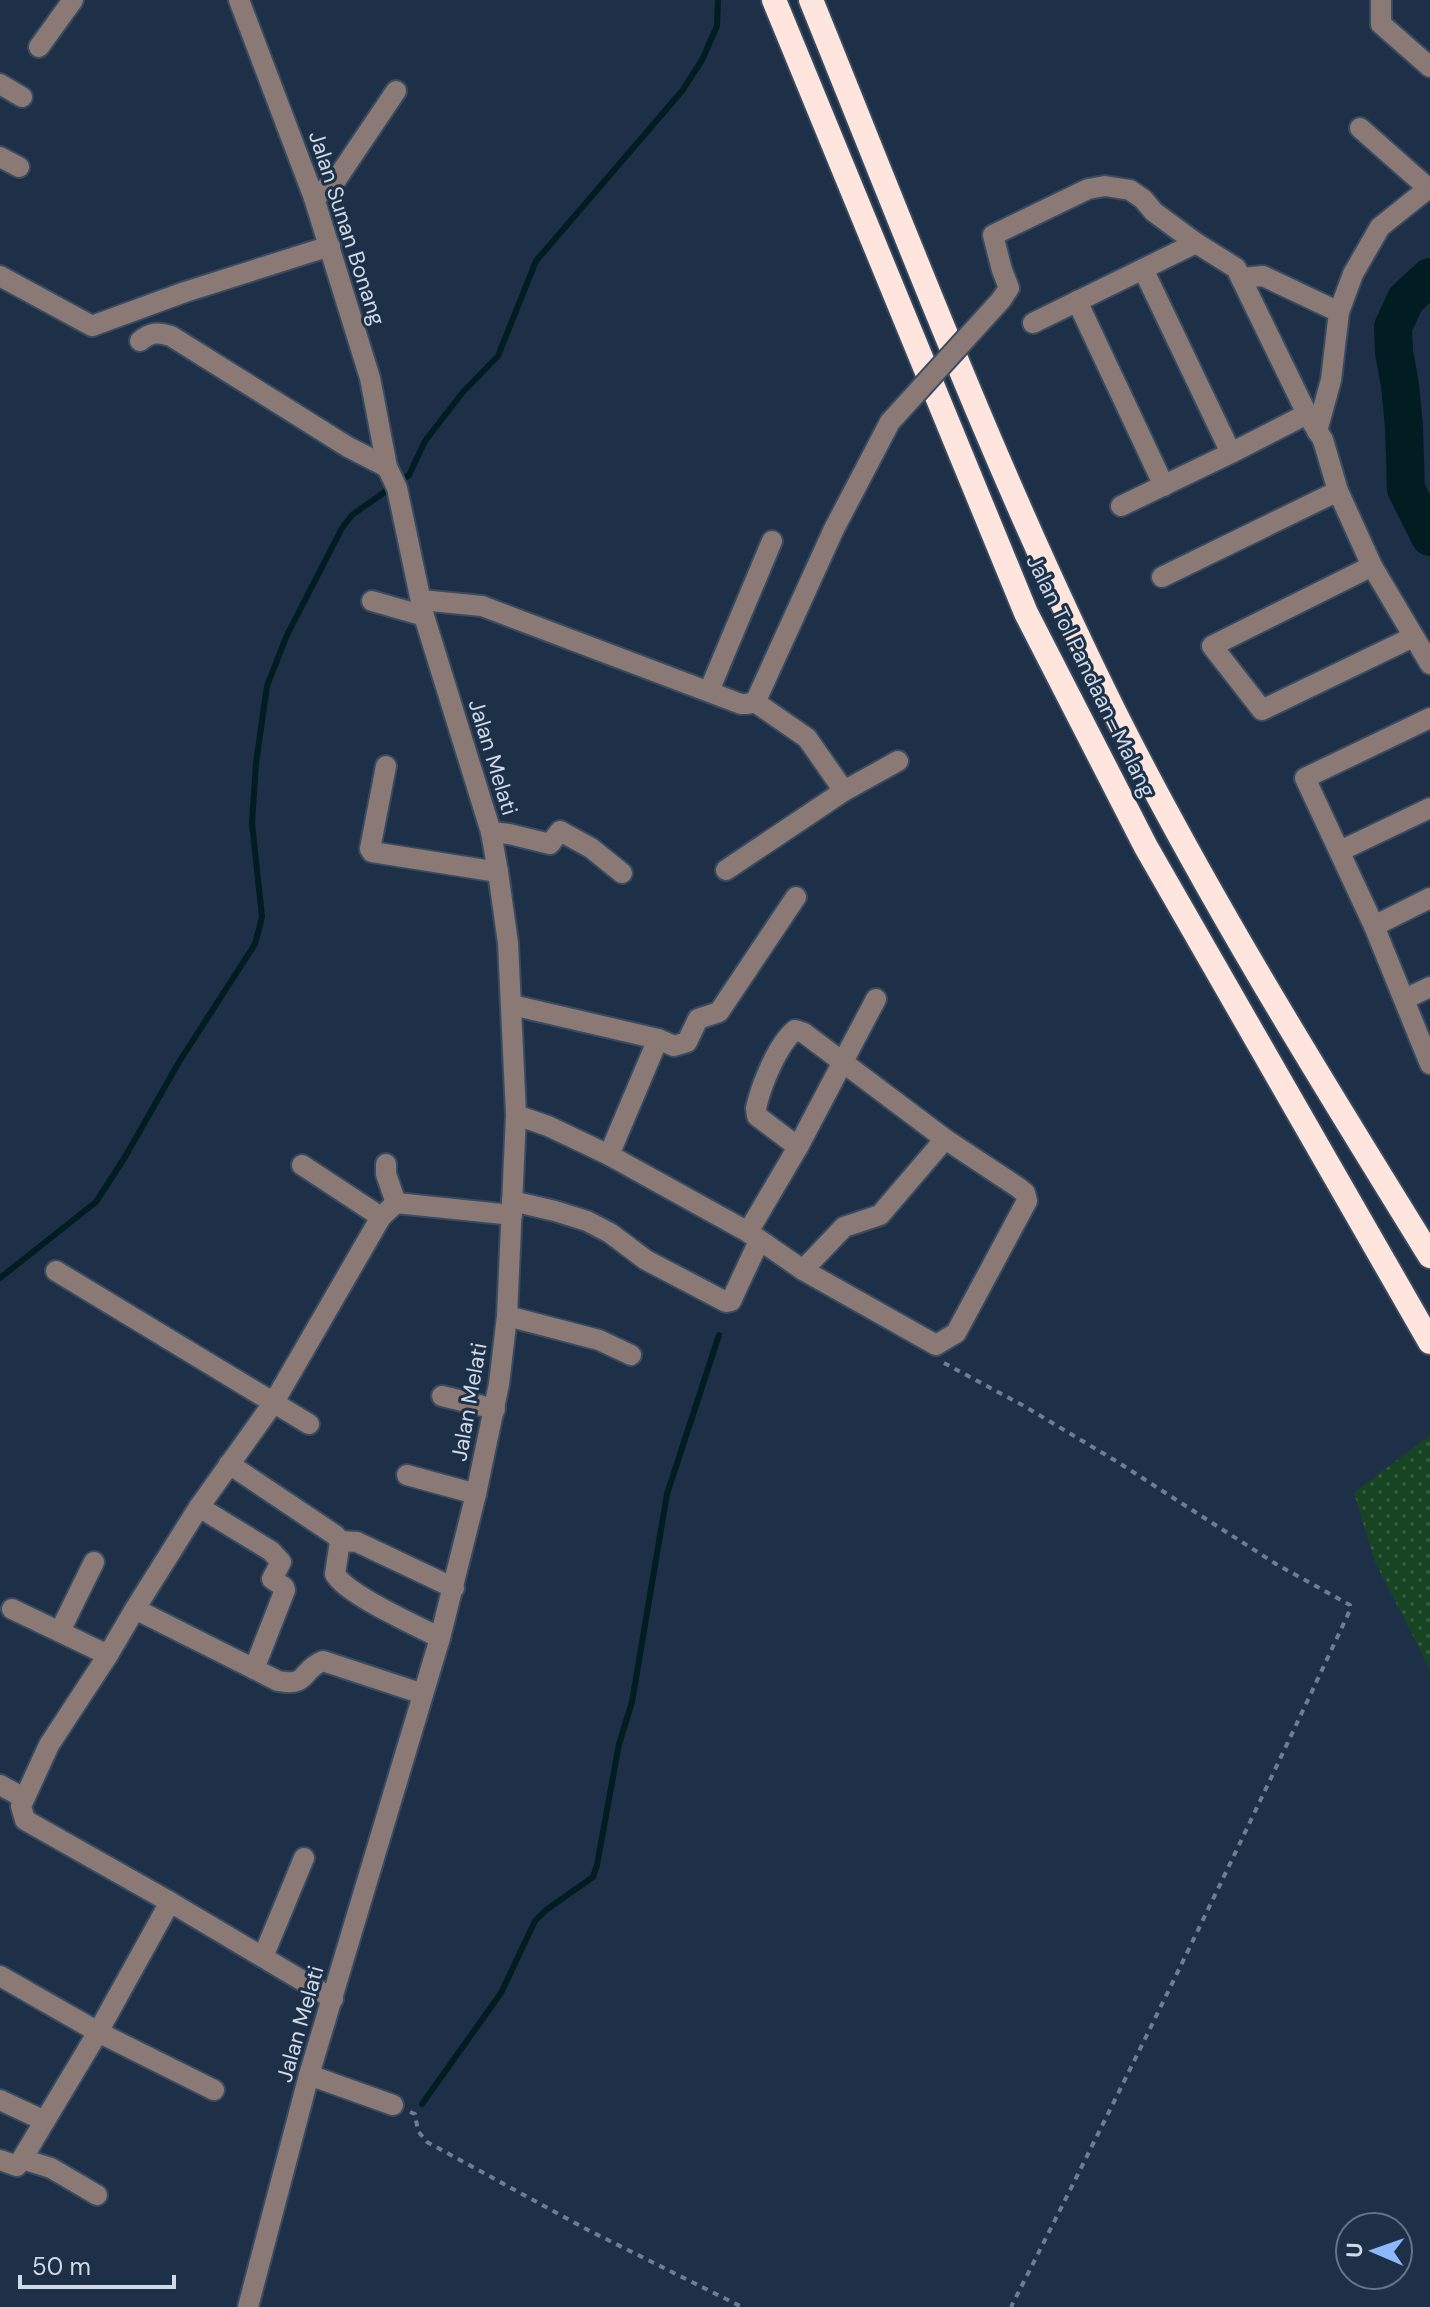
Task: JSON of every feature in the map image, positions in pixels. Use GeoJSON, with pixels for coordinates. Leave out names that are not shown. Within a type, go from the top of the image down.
{"type":"FeatureCollection","features":[{"type":"Feature","properties":{"kind":"highway","name":"Jalan Tol Pandaan–Malang"},"geometry":{"type":"LineString","coordinates":[[774,0],[1026,613],[1146,847],[1430,1342]]}},
{"type":"Feature","properties":{"kind":"highway","name":"Jalan Tol Pandaan–Malang"},"geometry":{"type":"LineString","coordinates":[[811,0],[984,425],[1056,589],[1116,714],[1195,863],[1296,1039],[1430,1256]]}},
{"type":"Feature","properties":{"kind":"street"},"geometry":{"type":"LineString","coordinates":[[39,47],[73,0]]}},
{"type":"Feature","properties":{"kind":"street","name":"Jalan Sunan Bonang"},"geometry":{"type":"LineString","coordinates":[[239,0],[330,246],[370,378],[392,477]]}},
{"type":"Feature","properties":{"kind":"street"},"geometry":{"type":"LineString","coordinates":[[1381,0],[1381,24],[1430,67]]}},
{"type":"Feature","properties":{"kind":"street"},"geometry":{"type":"LineString","coordinates":[[0,84],[22,97]]}},
{"type":"Feature","properties":{"kind":"street"},"geometry":{"type":"LineString","coordinates":[[314,198],[336,180],[396,91]]}},
{"type":"Feature","properties":{"kind":"street"},"geometry":{"type":"LineString","coordinates":[[1121,506],[1231,453],[1312,422],[1331,380],[1339,312],[1353,274],[1380,227],[1429,187],[1360,128]]}},
{"type":"Feature","properties":{"kind":"street"},"geometry":{"type":"LineString","coordinates":[[0,157],[19,167]]}},
{"type":"Feature","properties":{"kind":"street"},"geometry":{"type":"LineString","coordinates":[[755,702],[834,529],[890,422],[1009,288],[993,235],[1088,189],[1105,186],[1130,190],[1196,243],[1236,268],[1323,440],[1338,491],[1372,566],[1430,664]]}},
{"type":"Feature","properties":{"kind":"street"},"geometry":{"type":"LineString","coordinates":[[1033,323],[1196,243]]}},
{"type":"Feature","properties":{"kind":"street"},"geometry":{"type":"LineString","coordinates":[[0,276],[92,326],[185,292],[330,246]]}},
{"type":"Feature","properties":{"kind":"street"},"geometry":{"type":"LineString","coordinates":[[1143,269],[1231,453]]}},
{"type":"Feature","properties":{"kind":"street"},"geometry":{"type":"LineString","coordinates":[[1241,278],[1263,276],[1339,312]]}},
{"type":"Feature","properties":{"kind":"street"},"geometry":{"type":"LineString","coordinates":[[1077,301],[1164,486]]}},
{"type":"Feature","properties":{"kind":"street"},"geometry":{"type":"LineString","coordinates":[[140,341],[148,334],[159,332],[171,336],[392,477]]}},
{"type":"Feature","properties":{"kind":"street","name":"Jalan Melati"},"geometry":{"type":"LineString","coordinates":[[248,2307],[309,2075],[454,1588],[495,1409],[507,1316],[516,1115],[508,943],[498,872],[499,833],[423,608],[392,477]]}},
{"type":"Feature","properties":{"kind":"street"},"geometry":{"type":"LineString","coordinates":[[1162,577],[1338,491]]}},
{"type":"Feature","properties":{"kind":"street"},"geometry":{"type":"LineString","coordinates":[[709,691],[772,541]]}},
{"type":"Feature","properties":{"kind":"street"},"geometry":{"type":"LineString","coordinates":[[1372,566],[1212,646],[1262,710],[1413,637]]}},
{"type":"Feature","properties":{"kind":"street"},"geometry":{"type":"LineString","coordinates":[[372,601],[423,608],[482,606],[741,704],[755,702],[807,738],[844,791]]}},
{"type":"Feature","properties":{"kind":"street"},"geometry":{"type":"LineString","coordinates":[[1430,718],[1305,778],[1374,926],[1430,1064]]}},
{"type":"Feature","properties":{"kind":"street"},"geometry":{"type":"LineString","coordinates":[[726,870],[844,791],[898,761]]}},
{"type":"Feature","properties":{"kind":"street"},"geometry":{"type":"LineString","coordinates":[[386,766],[370,849],[372,852],[498,872]]}},
{"type":"Feature","properties":{"kind":"street"},"geometry":{"type":"LineString","coordinates":[[1340,851],[1430,808]]}},
{"type":"Feature","properties":{"kind":"street"},"geometry":{"type":"LineString","coordinates":[[499,833],[550,844],[560,831],[591,848],[622,873]]}},
{"type":"Feature","properties":{"kind":"street"},"geometry":{"type":"LineString","coordinates":[[512,1005],[658,1039],[674,1046],[687,1042],[698,1019],[719,1012],[796,897]]}},
{"type":"Feature","properties":{"kind":"street"},"geometry":{"type":"LineString","coordinates":[[1374,926],[1430,898]]}},
{"type":"Feature","properties":{"kind":"street"},"geometry":{"type":"LineString","coordinates":[[1405,999],[1430,987]]}},
{"type":"Feature","properties":{"kind":"street"},"geometry":{"type":"LineString","coordinates":[[302,1165],[388,1210],[512,1208],[555,1211],[587,1221],[610,1233],[646,1260],[726,1302],[731,1301],[754,1242],[798,1147],[876,999]]}},
{"type":"Feature","properties":{"kind":"street"},"geometry":{"type":"LineString","coordinates":[[516,1115],[548,1126],[609,1155],[934,1344],[956,1333],[1027,1197],[1019,1188],[945,1139],[804,1033],[795,1030],[778,1053],[756,1108],[757,1116],[798,1147]]}},
{"type":"Feature","properties":{"kind":"street"},"geometry":{"type":"LineString","coordinates":[[609,1155],[658,1039]]}},
{"type":"Feature","properties":{"kind":"street"},"geometry":{"type":"LineString","coordinates":[[803,1270],[844,1227],[880,1215],[945,1139]]}},
{"type":"Feature","properties":{"kind":"street"},"geometry":{"type":"LineString","coordinates":[[333,1999],[25,1820],[21,1812],[24,1798],[49,1745],[199,1507],[274,1402],[388,1210],[386,1164]]}},
{"type":"Feature","properties":{"kind":"street"},"geometry":{"type":"LineString","coordinates":[[56,1271],[309,1424]]}},
{"type":"Feature","properties":{"kind":"street"},"geometry":{"type":"LineString","coordinates":[[507,1316],[599,1340],[631,1355]]}},
{"type":"Feature","properties":{"kind":"street"},"geometry":{"type":"LineString","coordinates":[[442,1396],[495,1409]]}},
{"type":"Feature","properties":{"kind":"street"},"geometry":{"type":"LineString","coordinates":[[229,1464],[340,1541],[357,1542],[454,1588]]}},
{"type":"Feature","properties":{"kind":"street"},"geometry":{"type":"LineString","coordinates":[[407,1475],[476,1494]]}},
{"type":"Feature","properties":{"kind":"street"},"geometry":{"type":"LineString","coordinates":[[199,1507],[271,1551],[281,1562],[272,1579],[285,1590],[254,1669]]}},
{"type":"Feature","properties":{"kind":"street"},"geometry":{"type":"LineString","coordinates":[[340,1541],[335,1574],[339,1580],[354,1592],[440,1638]]}},
{"type":"Feature","properties":{"kind":"street"},"geometry":{"type":"LineString","coordinates":[[60,1631],[94,1562]]}},
{"type":"Feature","properties":{"kind":"street"},"geometry":{"type":"LineString","coordinates":[[12,1609],[108,1655]]}},
{"type":"Feature","properties":{"kind":"street"},"geometry":{"type":"LineString","coordinates":[[135,1609],[278,1681],[298,1682],[323,1661],[423,1694]]}},
{"type":"Feature","properties":{"kind":"street"},"geometry":{"type":"LineString","coordinates":[[0,1785],[24,1798]]}},
{"type":"Feature","properties":{"kind":"street"},"geometry":{"type":"LineString","coordinates":[[263,1957],[304,1858]]}},
{"type":"Feature","properties":{"kind":"street"},"geometry":{"type":"LineString","coordinates":[[0,2160],[17,2166],[22,2159],[98,2032],[170,1902]]}},
{"type":"Feature","properties":{"kind":"street"},"geometry":{"type":"LineString","coordinates":[[0,1976],[98,2032],[214,2090]]}},
{"type":"Feature","properties":{"kind":"street"},"geometry":{"type":"LineString","coordinates":[[309,2075],[393,2105]]}},
{"type":"Feature","properties":{"kind":"street"},"geometry":{"type":"LineString","coordinates":[[0,2100],[45,2121]]}},
{"type":"Feature","properties":{"kind":"street"},"geometry":{"type":"LineString","coordinates":[[22,2159],[51,2168],[97,2195]]}},
{"type":"Feature","properties":{"kind":"path"},"geometry":{"type":"LineString","coordinates":[[944,1363],[1024,1406],[1276,1564],[1350,1605],[1262,1799],[1011,2307]]}},
{"type":"Feature","properties":{"kind":"path"},"geometry":{"type":"LineString","coordinates":[[393,2105],[415,2114],[418,2131],[427,2142],[588,2230],[742,2307]]}},
{"type":"Feature","properties":{"kind":"green space"},"geometry":{"type":"Polygon","coordinates":[[[1430,1435],[1430,1669],[1375,1562],[1354,1493],[1430,1435]]]}},
{"type":"Feature","properties":{"kind":"waterway"},"geometry":{"type":"LineString","coordinates":[[0,1278],[96,1202],[179,1062],[255,944],[262,917],[252,823],[256,763],[267,686],[287,635],[342,528],[352,515],[409,475],[425,441],[463,392],[498,356],[536,261],[682,91],[702,60],[717,26],[718,0]]}},
{"type":"Feature","properties":{"kind":"waterway"},"geometry":{"type":"LineString","coordinates":[[1430,277],[1406,299],[1393,327],[1404,426],[1406,489],[1430,537]]}},
{"type":"Feature","properties":{"kind":"waterway"},"geometry":{"type":"LineString","coordinates":[[422,2104],[501,1993],[535,1921],[593,1877],[619,1744],[632,1702],[667,1494],[719,1335]]}}]}
